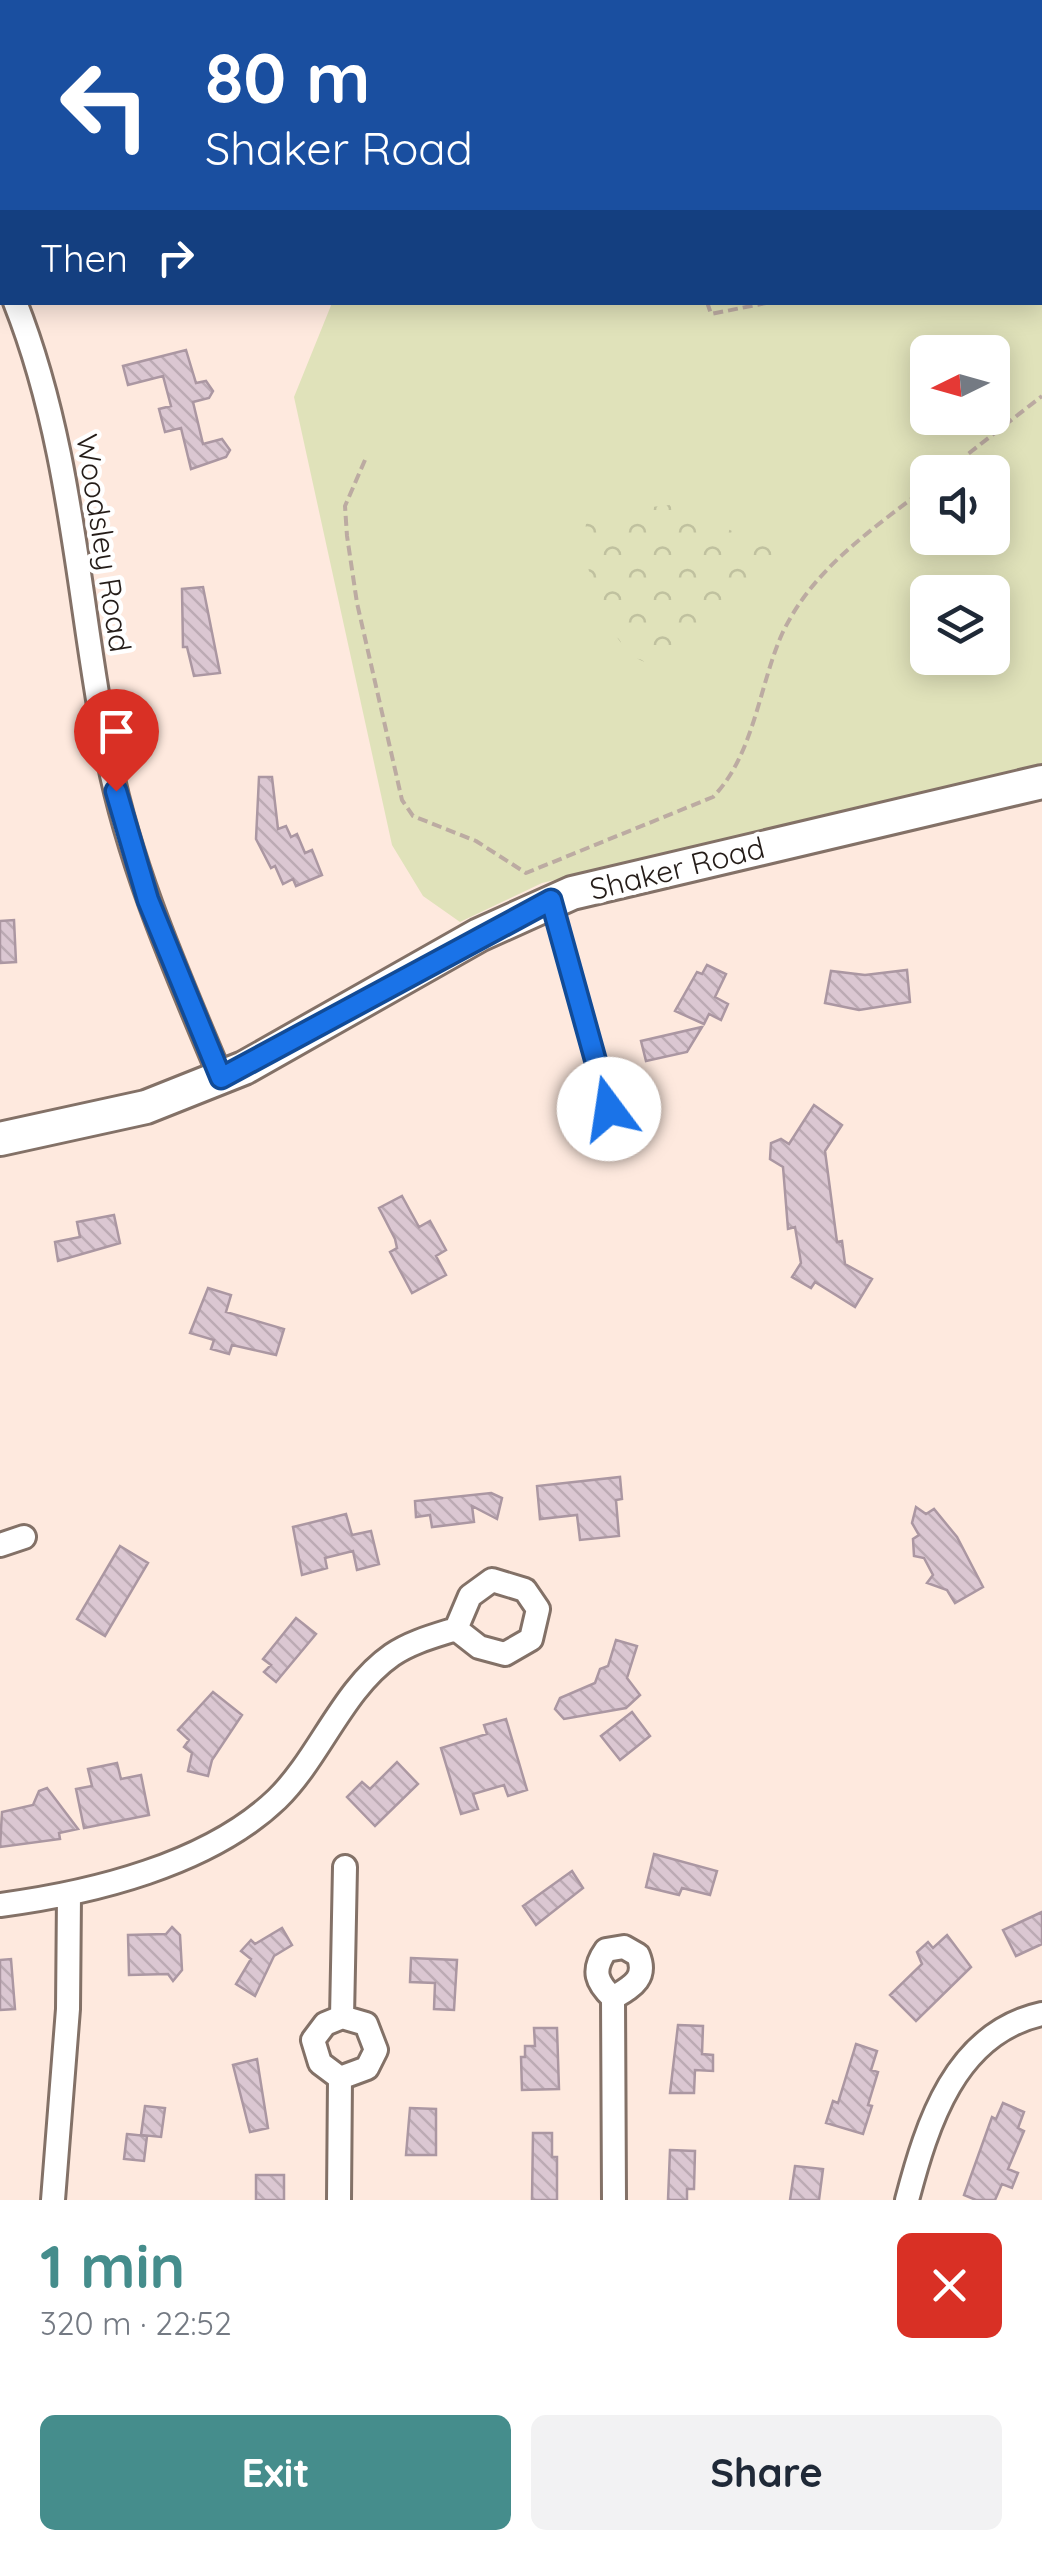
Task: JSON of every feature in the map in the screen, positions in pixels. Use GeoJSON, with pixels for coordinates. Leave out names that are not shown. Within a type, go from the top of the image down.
{"type":"FeatureCollection","features":[{"type":"Feature","properties":{"kind":"main road","name":"Shaker Road"},"geometry":{"type":"LineString","coordinates":[[0,1139],[110,1118],[221,1078],[551,900],[663,868],[1042,782]]}},
{"type":"Feature","properties":{"kind":"street","name":"Woodsley Road"},"geometry":{"type":"LineString","coordinates":[[16,305],[40,369],[61,452],[108,756],[124,826],[156,921],[221,1078]]}},
{"type":"Feature","properties":{"kind":"street"},"geometry":{"type":"LineString","coordinates":[[0,1545],[24,1537]]}},
{"type":"Feature","properties":{"kind":"street"},"geometry":{"type":"LineString","coordinates":[[0,1904],[69,1894],[153,1870],[263,1811],[288,1787],[376,1669],[408,1646],[456,1629]]}},
{"type":"Feature","properties":{"kind":"street"},"geometry":{"type":"LineString","coordinates":[[342,2017],[345,1867]]}},
{"type":"Feature","properties":{"kind":"street"},"geometry":{"type":"LineString","coordinates":[[53,2200],[67,2036],[69,1894]]}},
{"type":"Feature","properties":{"kind":"street"},"geometry":{"type":"LineString","coordinates":[[613,1998],[614,2200]]}},
{"type":"Feature","properties":{"kind":"street"},"geometry":{"type":"LineString","coordinates":[[907,2200],[928,2130],[955,2075],[989,2036],[1042,2014]]}},
{"type":"Feature","properties":{"kind":"street"},"geometry":{"type":"LineString","coordinates":[[342,2017],[366,2024],[376,2050],[367,2068],[340,2078],[320,2063],[313,2040],[325,2024],[342,2017]]}},
{"type":"Feature","properties":{"kind":"street"},"geometry":{"type":"LineString","coordinates":[[339,2200],[340,2078]]}},
{"type":"Feature","properties":{"kind":"lane"},"geometry":{"type":"LineString","coordinates":[[551,900],[609,1109]]}},
{"type":"Feature","properties":{"kind":"path"},"geometry":{"type":"LineString","coordinates":[[708,305],[711,314],[756,305]]}},
{"type":"Feature","properties":{"kind":"path"},"geometry":{"type":"LineString","coordinates":[[967,455],[1042,396]]}},
{"type":"Feature","properties":{"kind":"path"},"geometry":{"type":"LineString","coordinates":[[365,460],[347,500],[346,526],[358,603],[402,800],[414,816],[476,841],[526,873],[713,797],[730,774],[778,644],[800,603],[862,535],[910,499]]}},
{"type":"Feature","properties":{"kind":"green space"},"geometry":{"type":"Polygon","coordinates":[[[331,305],[1042,305],[1042,763],[542,883],[460,922],[423,896],[392,845],[294,397],[331,305]]]}},
{"type":"Feature","properties":{"kind":"green space"},"geometry":{"type":"Polygon","coordinates":[[[670,505],[773,548],[774,565],[762,585],[677,663],[652,664],[631,653],[607,620],[590,577],[585,536],[587,520],[613,511],[670,505]]]}},
{"type":"Feature","properties":{"kind":"building"},"geometry":{"type":"Polygon","coordinates":[[[186,350],[196,383],[206,381],[213,391],[209,398],[193,402],[203,444],[222,439],[230,450],[226,457],[191,469],[181,428],[165,432],[159,409],[171,406],[163,376],[128,385],[123,366],[186,350]]]}},
{"type":"Feature","properties":{"kind":"building"},"geometry":{"type":"Polygon","coordinates":[[[203,587],[220,673],[194,676],[187,647],[183,647],[182,589],[203,587]]]}},
{"type":"Feature","properties":{"kind":"building"},"geometry":{"type":"Polygon","coordinates":[[[259,777],[272,777],[278,829],[286,826],[291,837],[297,834],[305,853],[312,850],[322,875],[296,886],[293,879],[283,884],[275,866],[271,868],[256,839],[259,777]]]}},
{"type":"Feature","properties":{"kind":"building"},"geometry":{"type":"Polygon","coordinates":[[[14,920],[16,962],[0,963],[0,921],[14,920]]]}},
{"type":"Feature","properties":{"kind":"building"},"geometry":{"type":"Polygon","coordinates":[[[707,965],[726,974],[715,997],[728,1004],[721,1020],[709,1014],[704,1024],[675,1011],[697,972],[702,974],[707,965]]]}},
{"type":"Feature","properties":{"kind":"building"},"geometry":{"type":"Polygon","coordinates":[[[907,970],[910,1002],[859,1010],[825,1003],[831,971],[865,975],[907,970]]]}},
{"type":"Feature","properties":{"kind":"building"},"geometry":{"type":"Polygon","coordinates":[[[702,1027],[687,1052],[646,1061],[641,1041],[702,1027]]]}},
{"type":"Feature","properties":{"kind":"building"},"geometry":{"type":"Polygon","coordinates":[[[814,1105],[842,1125],[825,1151],[837,1242],[842,1241],[845,1264],[872,1279],[855,1307],[815,1282],[811,1288],[792,1277],[801,1263],[795,1227],[788,1229],[783,1167],[770,1159],[771,1143],[781,1139],[789,1144],[814,1105]]]}},
{"type":"Feature","properties":{"kind":"building"},"geometry":{"type":"Polygon","coordinates":[[[402,1196],[419,1227],[430,1221],[446,1250],[436,1256],[446,1275],[412,1293],[390,1252],[397,1248],[395,1239],[379,1208],[402,1196]]]}},
{"type":"Feature","properties":{"kind":"building"},"geometry":{"type":"Polygon","coordinates":[[[114,1215],[120,1243],[58,1261],[55,1242],[80,1237],[77,1222],[114,1215]]]}},
{"type":"Feature","properties":{"kind":"building"},"geometry":{"type":"Polygon","coordinates":[[[208,1288],[231,1295],[226,1312],[284,1329],[276,1355],[232,1345],[229,1354],[211,1349],[214,1340],[190,1333],[208,1288]]]}},
{"type":"Feature","properties":{"kind":"building"},"geometry":{"type":"Polygon","coordinates":[[[620,1477],[622,1499],[616,1500],[619,1536],[580,1540],[577,1515],[540,1519],[537,1486],[620,1477]]]}},
{"type":"Feature","properties":{"kind":"building"},"geometry":{"type":"Polygon","coordinates":[[[491,1493],[502,1498],[497,1519],[472,1506],[474,1522],[432,1527],[430,1515],[416,1517],[415,1501],[491,1493]]]}},
{"type":"Feature","properties":{"kind":"building"},"geometry":{"type":"Polygon","coordinates":[[[916,1507],[926,1514],[934,1509],[957,1537],[983,1587],[955,1603],[947,1590],[927,1583],[933,1575],[924,1558],[914,1556],[913,1539],[919,1535],[912,1523],[916,1507]]]}},
{"type":"Feature","properties":{"kind":"building"},"geometry":{"type":"Polygon","coordinates":[[[346,1514],[352,1535],[371,1531],[379,1564],[357,1570],[353,1551],[325,1558],[327,1568],[302,1575],[293,1527],[346,1514]]]}},
{"type":"Feature","properties":{"kind":"building"},"geometry":{"type":"Polygon","coordinates":[[[120,1546],[148,1563],[105,1636],[77,1619],[120,1546]]]}},
{"type":"Feature","properties":{"kind":"building"},"geometry":{"type":"Polygon","coordinates":[[[296,1618],[316,1634],[276,1682],[264,1672],[271,1665],[263,1659],[296,1618]]]}},
{"type":"Feature","properties":{"kind":"building"},"geometry":{"type":"Polygon","coordinates":[[[616,1640],[637,1646],[627,1678],[640,1695],[626,1708],[564,1719],[555,1709],[560,1698],[595,1683],[600,1669],[608,1666],[616,1640]]]}},
{"type":"Feature","properties":{"kind":"building"},"geometry":{"type":"Polygon","coordinates":[[[213,1692],[242,1715],[212,1760],[208,1776],[188,1771],[192,1753],[184,1747],[189,1740],[178,1730],[213,1692]]]}},
{"type":"Feature","properties":{"kind":"building"},"geometry":{"type":"Polygon","coordinates":[[[632,1712],[650,1736],[620,1760],[601,1736],[632,1712]]]}},
{"type":"Feature","properties":{"kind":"building"},"geometry":{"type":"Polygon","coordinates":[[[506,1719],[527,1790],[508,1796],[504,1785],[473,1794],[478,1809],[461,1814],[441,1748],[487,1734],[484,1725],[506,1719]]]}},
{"type":"Feature","properties":{"kind":"building"},"geometry":{"type":"Polygon","coordinates":[[[397,1762],[418,1784],[375,1826],[347,1797],[362,1782],[370,1789],[397,1762]]]}},
{"type":"Feature","properties":{"kind":"building"},"geometry":{"type":"Polygon","coordinates":[[[117,1763],[121,1779],[141,1775],[149,1815],[84,1828],[76,1789],[92,1786],[88,1769],[117,1763]]]}},
{"type":"Feature","properties":{"kind":"building"},"geometry":{"type":"Polygon","coordinates":[[[47,1788],[78,1829],[59,1833],[60,1839],[0,1847],[2,1812],[33,1805],[39,1791],[47,1788]]]}},
{"type":"Feature","properties":{"kind":"building"},"geometry":{"type":"Polygon","coordinates":[[[654,1854],[717,1871],[710,1895],[682,1888],[679,1895],[646,1887],[654,1854]]]}},
{"type":"Feature","properties":{"kind":"building"},"geometry":{"type":"Polygon","coordinates":[[[572,1871],[583,1888],[536,1925],[523,1906],[572,1871]]]}},
{"type":"Feature","properties":{"kind":"building"},"geometry":{"type":"Polygon","coordinates":[[[1042,1912],[1042,1944],[1016,1956],[1003,1930],[1042,1912]]]}},
{"type":"Feature","properties":{"kind":"building"},"geometry":{"type":"Polygon","coordinates":[[[172,1927],[180,1935],[182,1970],[173,1981],[168,1974],[129,1975],[128,1935],[166,1934],[172,1927]]]}},
{"type":"Feature","properties":{"kind":"building"},"geometry":{"type":"Polygon","coordinates":[[[282,1928],[292,1945],[274,1956],[255,1996],[236,1984],[251,1959],[241,1951],[251,1940],[255,1944],[282,1928]]]}},
{"type":"Feature","properties":{"kind":"building"},"geometry":{"type":"Polygon","coordinates":[[[947,1935],[971,1967],[916,2021],[890,1995],[922,1964],[917,1952],[928,1942],[933,1948],[947,1935]]]}},
{"type":"Feature","properties":{"kind":"building"},"geometry":{"type":"Polygon","coordinates":[[[411,1958],[457,1960],[454,2010],[434,2009],[435,1983],[410,1982],[411,1958]]]}},
{"type":"Feature","properties":{"kind":"building"},"geometry":{"type":"Polygon","coordinates":[[[11,1959],[15,2009],[0,2010],[0,1960],[11,1959]]]}},
{"type":"Feature","properties":{"kind":"building"},"geometry":{"type":"Polygon","coordinates":[[[678,2025],[703,2026],[702,2054],[713,2055],[713,2071],[695,2070],[694,2093],[670,2093],[678,2025]]]}},
{"type":"Feature","properties":{"kind":"building"},"geometry":{"type":"Polygon","coordinates":[[[534,2028],[557,2028],[559,2089],[522,2090],[521,2057],[525,2057],[525,2046],[535,2046],[534,2028]]]}},
{"type":"Feature","properties":{"kind":"building"},"geometry":{"type":"Polygon","coordinates":[[[856,2044],[877,2051],[871,2070],[878,2072],[863,2134],[826,2123],[833,2101],[838,2103],[856,2044]]]}},
{"type":"Feature","properties":{"kind":"building"},"geometry":{"type":"Polygon","coordinates":[[[257,2059],[268,2128],[250,2132],[233,2065],[257,2059]]]}},
{"type":"Feature","properties":{"kind":"building"},"geometry":{"type":"Polygon","coordinates":[[[1003,2103],[1024,2112],[1018,2128],[1024,2131],[1008,2169],[1018,2173],[1012,2188],[1002,2184],[995,2200],[976,2200],[964,2195],[992,2117],[996,2119],[1003,2103]]]}},
{"type":"Feature","properties":{"kind":"building"},"geometry":{"type":"Polygon","coordinates":[[[145,2106],[165,2108],[161,2137],[141,2135],[145,2106]]]}},
{"type":"Feature","properties":{"kind":"building"},"geometry":{"type":"Polygon","coordinates":[[[410,2108],[436,2109],[436,2155],[406,2155],[410,2108]]]}},
{"type":"Feature","properties":{"kind":"building"},"geometry":{"type":"Polygon","coordinates":[[[533,2133],[552,2133],[552,2157],[557,2157],[557,2200],[532,2200],[533,2133]]]}},
{"type":"Feature","properties":{"kind":"building"},"geometry":{"type":"Polygon","coordinates":[[[127,2134],[147,2136],[144,2161],[124,2159],[127,2134]]]}},
{"type":"Feature","properties":{"kind":"building"},"geometry":{"type":"Polygon","coordinates":[[[670,2150],[695,2151],[694,2189],[687,2189],[687,2200],[668,2200],[670,2150]]]}},
{"type":"Feature","properties":{"kind":"building"},"geometry":{"type":"Polygon","coordinates":[[[795,2166],[823,2169],[819,2200],[790,2200],[795,2166]]]}},
{"type":"Feature","properties":{"kind":"building"},"geometry":{"type":"Polygon","coordinates":[[[256,2175],[284,2175],[284,2200],[256,2200],[256,2175]]]}},
{"type":"Feature","properties":{"kind":"route"},"geometry":{"type":"LineString","coordinates":[[116,791],[148,900],[221,1078],[344,1014],[479,935],[551,900],[580,991],[609,1109]]}}]}
